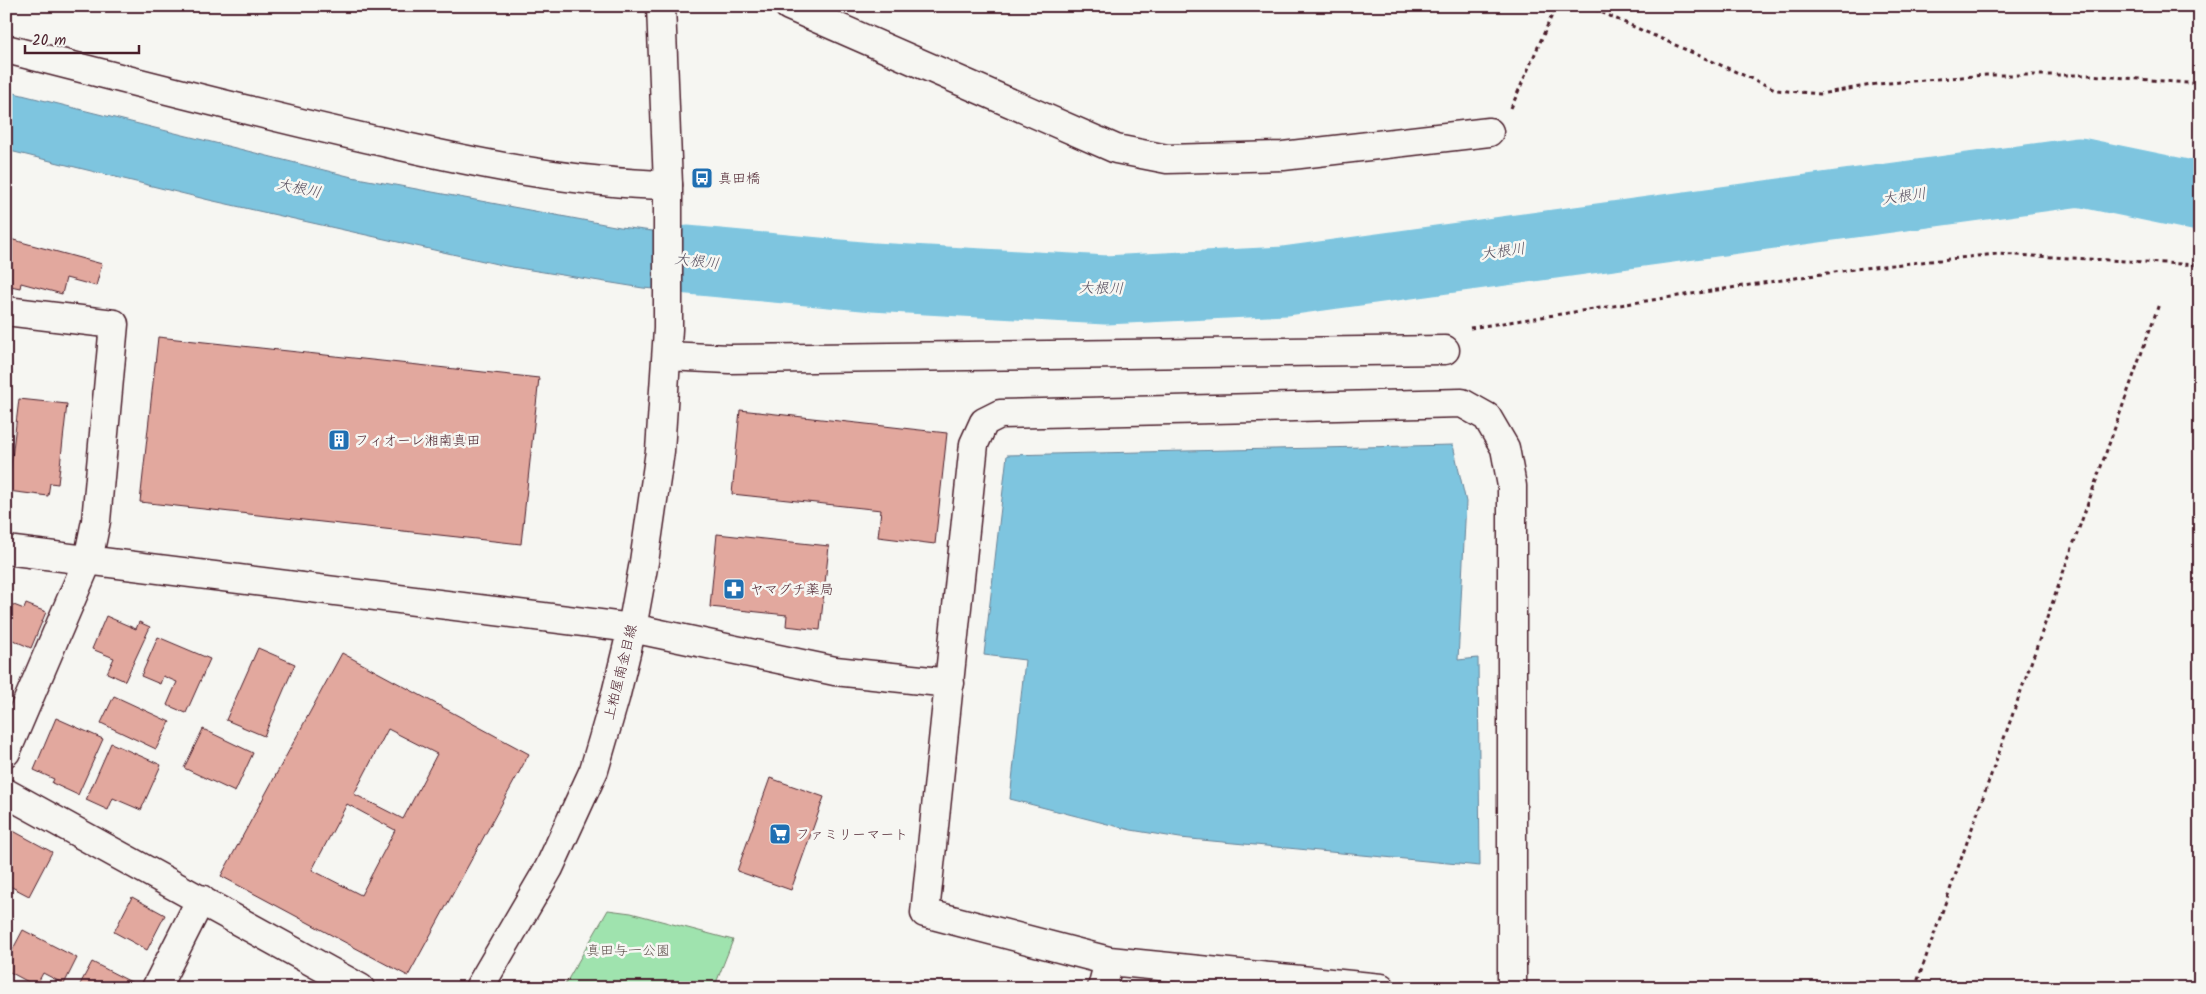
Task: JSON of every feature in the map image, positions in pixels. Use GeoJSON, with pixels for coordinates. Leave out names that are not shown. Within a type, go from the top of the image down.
{"type":"FeatureCollection","features":[{"type":"Feature","properties":{"kind":"street","name":"上粕屋南金目線"},"geometry":{"type":"LineString","coordinates":[[479,988],[549,868],[594,770],[615,698],[632,628],[644,562],[660,451],[667,356],[668,197],[661,6]]}},
{"type":"Feature","properties":{"kind":"street"},"geometry":{"type":"LineString","coordinates":[[789,6],[1116,149],[1167,159],[1283,156],[1489,132]]}},
{"type":"Feature","properties":{"kind":"street"},"geometry":{"type":"LineString","coordinates":[[6,49],[329,130],[499,168],[627,184],[668,197]]}},
{"type":"Feature","properties":{"kind":"street"},"geometry":{"type":"LineString","coordinates":[[6,311],[114,324],[96,521],[88,560],[6,752]]}},
{"type":"Feature","properties":{"kind":"street"},"geometry":{"type":"LineString","coordinates":[[667,356],[729,359],[1445,350]]}},
{"type":"Feature","properties":{"kind":"street"},"geometry":{"type":"LineString","coordinates":[[1381,988],[1109,961],[925,913],[974,444],[984,422],[1000,414],[1462,403],[1487,417],[1505,448],[1512,486],[1512,988]]}},
{"type":"Feature","properties":{"kind":"street"},"geometry":{"type":"LineString","coordinates":[[6,550],[632,628],[835,671],[950,683]]}},
{"type":"Feature","properties":{"kind":"street"},"geometry":{"type":"LineString","coordinates":[[6,793],[360,988]]}},
{"type":"Feature","properties":{"kind":"street"},"geometry":{"type":"LineString","coordinates":[[156,988],[201,899]]}},
{"type":"Feature","properties":{"kind":"street"},"geometry":{"type":"LineString","coordinates":[[1102,988],[1109,961]]}},
{"type":"Feature","properties":{"kind":"path"},"geometry":{"type":"LineString","coordinates":[[1489,132],[1510,110],[1556,6]]}},
{"type":"Feature","properties":{"kind":"path"},"geometry":{"type":"LineString","coordinates":[[1587,6],[1777,90],[1820,94],[1877,84],[1986,75],[2089,75],[2200,84]]}},
{"type":"Feature","properties":{"kind":"path"},"geometry":{"type":"LineString","coordinates":[[1445,350],[1469,328],[1854,269],[1997,254],[2200,265]]}},
{"type":"Feature","properties":{"kind":"path"},"geometry":{"type":"LineString","coordinates":[[1915,988],[2159,304]]}},
{"type":"Feature","properties":{"kind":"green space","name":"真田与一公園"},"geometry":{"type":"Polygon","coordinates":[[[608,910],[631,913],[733,940],[714,988],[563,988],[608,910]]]}},
{"type":"Feature","properties":{"kind":"water"},"geometry":{"type":"Polygon","coordinates":[[[6,91],[352,177],[620,227],[701,237],[754,234],[778,237],[833,249],[924,253],[1027,262],[1218,258],[1322,251],[1320,259],[1326,270],[1341,272],[1373,271],[1431,277],[1515,265],[1551,245],[1640,236],[1659,228],[1682,201],[1703,196],[1894,166],[1962,160],[2060,159],[2200,167],[2200,206],[2139,197],[2126,190],[2088,179],[1988,178],[1839,192],[1765,202],[1745,209],[1737,216],[1729,247],[1489,283],[1311,302],[1075,313],[880,300],[829,301],[716,295],[643,288],[506,266],[209,200],[6,150],[6,91]],[[1282,261],[1254,271],[1234,271],[1206,282],[1171,284],[1111,296],[1113,301],[1136,295],[1182,297],[1228,292],[1256,295],[1291,292],[1294,278],[1289,263],[1282,261]],[[879,263],[844,266],[788,264],[780,275],[782,284],[789,288],[821,287],[849,291],[865,273],[877,271],[966,284],[967,279],[900,264],[879,263]]]}},
{"type":"Feature","properties":{"kind":"water"},"geometry":{"type":"Polygon","coordinates":[[[1453,445],[1466,502],[1458,660],[1478,658],[1480,866],[1180,838],[1131,830],[1010,799],[1025,660],[984,655],[1007,455],[1453,445]]]}},
{"type":"Feature","properties":{"kind":"building"},"geometry":{"type":"Polygon","coordinates":[[[10,239],[102,264],[96,286],[66,278],[62,294],[21,283],[20,288],[6,285],[6,253],[10,239]]]}},
{"type":"Feature","properties":{"kind":"building","name":"フィオーレ湘南真田"},"geometry":{"type":"Polygon","coordinates":[[[158,337],[539,378],[521,544],[140,502],[158,337]]]}},
{"type":"Feature","properties":{"kind":"building"},"geometry":{"type":"Polygon","coordinates":[[[19,399],[67,404],[58,484],[50,483],[48,496],[8,491],[19,399]]]}},
{"type":"Feature","properties":{"kind":"building"},"geometry":{"type":"Polygon","coordinates":[[[740,410],[947,433],[935,544],[878,537],[881,510],[732,494],[740,410]]]}},
{"type":"Feature","properties":{"kind":"building"},"geometry":{"type":"Polygon","coordinates":[[[717,534],[829,546],[820,630],[786,626],[787,615],[710,607],[717,534]]]}},
{"type":"Feature","properties":{"kind":"building"},"geometry":{"type":"Polygon","coordinates":[[[6,602],[24,609],[26,604],[46,612],[31,648],[6,637],[6,602]]]}},
{"type":"Feature","properties":{"kind":"building"},"geometry":{"type":"Polygon","coordinates":[[[106,616],[136,629],[139,622],[150,627],[125,681],[107,673],[114,658],[92,649],[106,616]]]}},
{"type":"Feature","properties":{"kind":"building"},"geometry":{"type":"Polygon","coordinates":[[[158,637],[210,659],[186,713],[167,705],[177,682],[163,676],[160,684],[141,676],[158,637]]]}},
{"type":"Feature","properties":{"kind":"building"},"geometry":{"type":"Polygon","coordinates":[[[258,648],[295,664],[264,736],[226,720],[258,648]]]}},
{"type":"Feature","properties":{"kind":"building"},"geometry":{"type":"Polygon","coordinates":[[[342,653],[529,754],[408,976],[221,876],[342,653]],[[388,729],[354,794],[403,819],[437,754],[388,729]],[[347,804],[312,870],[361,895],[395,830],[347,804]]]}},
{"type":"Feature","properties":{"kind":"building"},"geometry":{"type":"Polygon","coordinates":[[[114,696],[170,722],[156,749],[101,723],[114,696]]]}},
{"type":"Feature","properties":{"kind":"building"},"geometry":{"type":"Polygon","coordinates":[[[56,718],[103,739],[78,795],[52,783],[54,779],[34,770],[56,718]]]}},
{"type":"Feature","properties":{"kind":"building"},"geometry":{"type":"Polygon","coordinates":[[[203,729],[253,753],[235,792],[184,768],[203,729]]]}},
{"type":"Feature","properties":{"kind":"building"},"geometry":{"type":"Polygon","coordinates":[[[111,743],[161,765],[141,810],[113,798],[108,810],[86,800],[111,743]]]}},
{"type":"Feature","properties":{"kind":"building","name":"ファミリーマート"},"geometry":{"type":"Polygon","coordinates":[[[770,778],[824,797],[791,890],[737,871],[770,778]]]}},
{"type":"Feature","properties":{"kind":"building"},"geometry":{"type":"Polygon","coordinates":[[[6,827],[52,852],[29,896],[6,884],[6,827]]]}},
{"type":"Feature","properties":{"kind":"building"},"geometry":{"type":"Polygon","coordinates":[[[132,897],[165,915],[147,950],[114,932],[132,897]]]}},
{"type":"Feature","properties":{"kind":"building"},"geometry":{"type":"Polygon","coordinates":[[[23,930],[77,958],[64,984],[43,973],[36,986],[6,970],[6,962],[23,930]]]}},
{"type":"Feature","properties":{"kind":"building"},"geometry":{"type":"Polygon","coordinates":[[[92,962],[133,983],[130,988],[78,988],[92,962]]]}},
{"type":"Feature","properties":{"kind":"waterway","name":"大根川"},"geometry":{"type":"LineString","coordinates":[[688,260],[873,277],[1106,290],[1285,281],[2079,172],[2200,197]]}},
{"type":"Feature","properties":{"kind":"place","name":"真田橋"},"geometry":{"type":"Point","coordinates":[702,178]}},
{"type":"Feature","properties":{"kind":"place","name":"フィオーレ湘南真田"},"geometry":{"type":"Point","coordinates":[339,440]}},
{"type":"Feature","properties":{"kind":"place","name":"ヤマグチ薬局"},"geometry":{"type":"Point","coordinates":[734,589]}},
{"type":"Feature","properties":{"kind":"place","name":"ファミリーマート"},"geometry":{"type":"Point","coordinates":[780,834]}}]}
